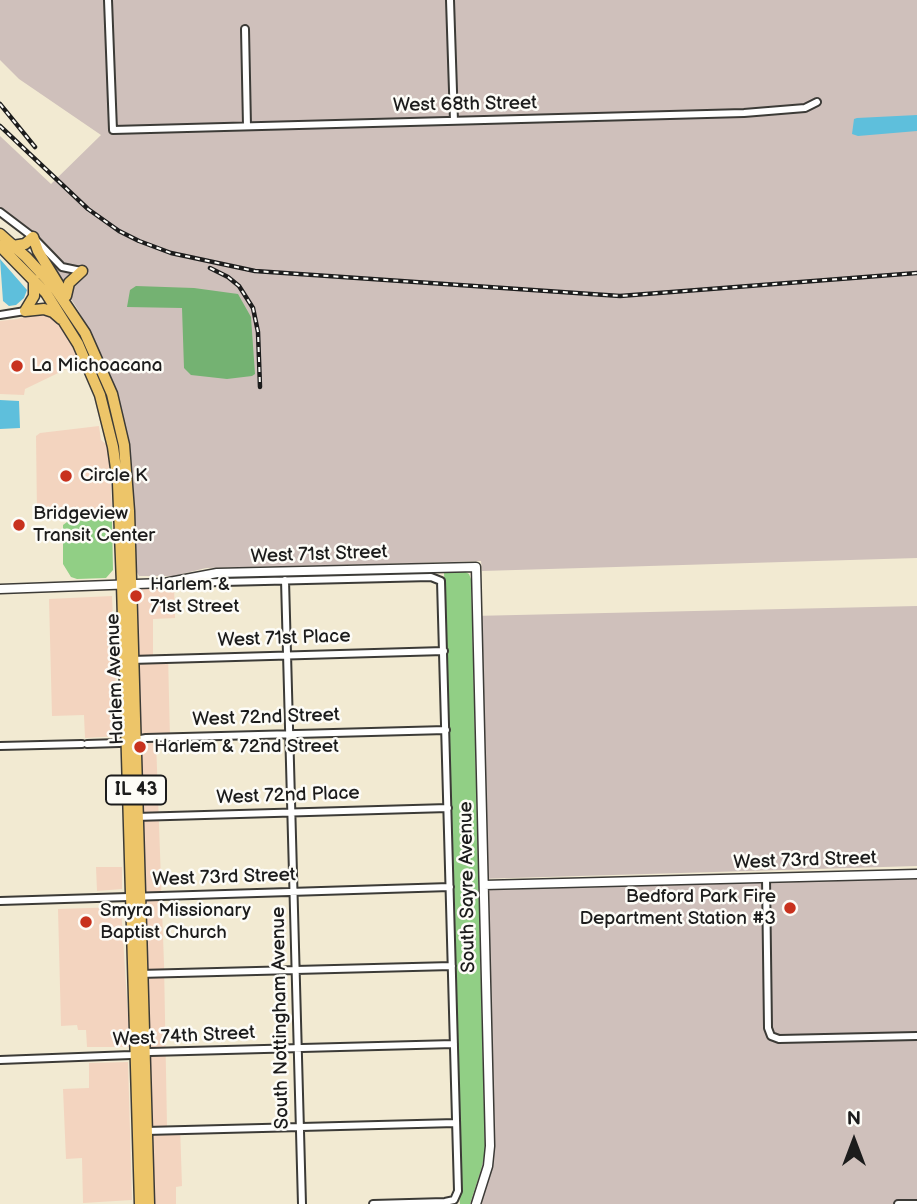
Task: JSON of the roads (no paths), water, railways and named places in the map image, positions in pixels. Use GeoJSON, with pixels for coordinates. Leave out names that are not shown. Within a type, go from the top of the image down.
{"type":"FeatureCollection","features":[{"type":"Feature","properties":{"kind":"main road","name":"Harlem Avenue"},"geometry":{"type":"LineString","coordinates":[[0,234],[41,272],[71,310],[112,394],[124,445],[129,511],[126,584]]}},
{"type":"Feature","properties":{"kind":"main road"},"geometry":{"type":"LineString","coordinates":[[13,246],[24,244],[33,237],[71,310]]}},
{"type":"Feature","properties":{"kind":"main road","name":"Harlem Avenue"},"geometry":{"type":"LineString","coordinates":[[0,246],[34,279],[67,324],[94,380],[111,433],[126,584],[142,1131],[140,1204]]}},
{"type":"Feature","properties":{"kind":"main road"},"geometry":{"type":"LineString","coordinates":[[66,296],[69,283],[82,271]]}},
{"type":"Feature","properties":{"kind":"main road"},"geometry":{"type":"LineString","coordinates":[[24,311],[34,296],[34,279]]}},
{"type":"Feature","properties":{"kind":"main road"},"geometry":{"type":"LineString","coordinates":[[24,311],[48,310],[67,324]]}},
{"type":"Feature","properties":{"kind":"main road","name":"Harlem Avenue"},"geometry":{"type":"LineString","coordinates":[[142,1131],[149,1204]]}},
{"type":"Feature","properties":{"kind":"street","name":"West 68th Street"},"geometry":{"type":"LineString","coordinates":[[108,0],[113,130],[744,113],[805,108],[817,103]]}},
{"type":"Feature","properties":{"kind":"street"},"geometry":{"type":"LineString","coordinates":[[450,0],[454,121]]}},
{"type":"Feature","properties":{"kind":"street"},"geometry":{"type":"LineString","coordinates":[[245,29],[247,126]]}},
{"type":"Feature","properties":{"kind":"street"},"geometry":{"type":"LineString","coordinates":[[0,212],[33,237],[62,267],[82,271]]}},
{"type":"Feature","properties":{"kind":"street"},"geometry":{"type":"LineString","coordinates":[[0,315],[24,311]]}},
{"type":"Feature","properties":{"kind":"street","name":"West 71st Street"},"geometry":{"type":"LineString","coordinates":[[164,583],[217,573],[476,566]]}},
{"type":"Feature","properties":{"kind":"street","name":"South Sayre Avenue"},"geometry":{"type":"LineString","coordinates":[[476,566],[490,1146],[488,1166],[476,1204]]}},
{"type":"Feature","properties":{"kind":"street","name":"West 71st Street"},"geometry":{"type":"LineString","coordinates":[[0,589],[439,578]]}},
{"type":"Feature","properties":{"kind":"street","name":"South Sayre Avenue"},"geometry":{"type":"LineString","coordinates":[[373,1204],[445,1202],[454,1200],[458,1191],[442,584],[439,578]]}},
{"type":"Feature","properties":{"kind":"street","name":"South Nottingham Avenue"},"geometry":{"type":"LineString","coordinates":[[285,580],[302,1204]]}},
{"type":"Feature","properties":{"kind":"street","name":"West 71st Place"},"geometry":{"type":"LineString","coordinates":[[128,660],[444,650]]}},
{"type":"Feature","properties":{"kind":"street","name":"West 72nd Street"},"geometry":{"type":"LineString","coordinates":[[0,746],[289,733],[446,730]]}},
{"type":"Feature","properties":{"kind":"street","name":"West 72nd Place"},"geometry":{"type":"LineString","coordinates":[[133,817],[448,808]]}},
{"type":"Feature","properties":{"kind":"street","name":"West 73rd Street"},"geometry":{"type":"LineString","coordinates":[[484,885],[917,874]]}},
{"type":"Feature","properties":{"kind":"street"},"geometry":{"type":"LineString","coordinates":[[765,878],[768,1028],[773,1038],[917,1036]]}},
{"type":"Feature","properties":{"kind":"street","name":"West 73rd Street"},"geometry":{"type":"LineString","coordinates":[[0,901],[450,887]]}},
{"type":"Feature","properties":{"kind":"street"},"geometry":{"type":"LineString","coordinates":[[138,974],[452,965]]}},
{"type":"Feature","properties":{"kind":"street","name":"West 74th Street"},"geometry":{"type":"LineString","coordinates":[[0,1060],[454,1044]]}},
{"type":"Feature","properties":{"kind":"street"},"geometry":{"type":"LineString","coordinates":[[142,1131],[456,1123]]}},
{"type":"Feature","properties":{"kind":"street"},"geometry":{"type":"LineString","coordinates":[[898,1204],[917,1204]]}},
{"type":"Feature","properties":{"kind":"water"},"geometry":{"type":"Polygon","coordinates":[[[917,115],[917,131],[858,136],[852,134],[854,119],[857,118],[917,115]]]}},
{"type":"Feature","properties":{"kind":"water"},"geometry":{"type":"Polygon","coordinates":[[[0,259],[27,290],[24,298],[16,305],[9,306],[3,301],[0,259]]]}},
{"type":"Feature","properties":{"kind":"water"},"geometry":{"type":"Polygon","coordinates":[[[0,400],[19,401],[20,428],[0,429],[0,400]]]}},
{"type":"Feature","properties":{"kind":"railway"},"geometry":{"type":"LineString","coordinates":[[0,104],[35,147]]}},
{"type":"Feature","properties":{"kind":"railway"},"geometry":{"type":"LineString","coordinates":[[0,126],[88,209],[119,231],[171,253],[255,271],[620,296],[917,273]]}},
{"type":"Feature","properties":{"kind":"railway"},"geometry":{"type":"LineString","coordinates":[[210,268],[239,286],[253,308],[258,332],[260,387]]}},
{"type":"Feature","properties":{"kind":"place","name":"La Michoacana"},"geometry":{"type":"Point","coordinates":[17,366]}},
{"type":"Feature","properties":{"kind":"place","name":"Circle K"},"geometry":{"type":"Point","coordinates":[66,476]}},
{"type":"Feature","properties":{"kind":"place","name":"Bridgeview Transit Center"},"geometry":{"type":"Point","coordinates":[19,525]}},
{"type":"Feature","properties":{"kind":"place","name":"Harlem & 71st Street"},"geometry":{"type":"Point","coordinates":[136,596]}},
{"type":"Feature","properties":{"kind":"place","name":"Harlem & 72nd Street"},"geometry":{"type":"Point","coordinates":[140,747]}},
{"type":"Feature","properties":{"kind":"place","name":"Bedford Park Fire Department Station #3"},"geometry":{"type":"Point","coordinates":[790,908]}},
{"type":"Feature","properties":{"kind":"place","name":"Smyra Missionary Baptist Church"},"geometry":{"type":"Point","coordinates":[86,922]}}]}
